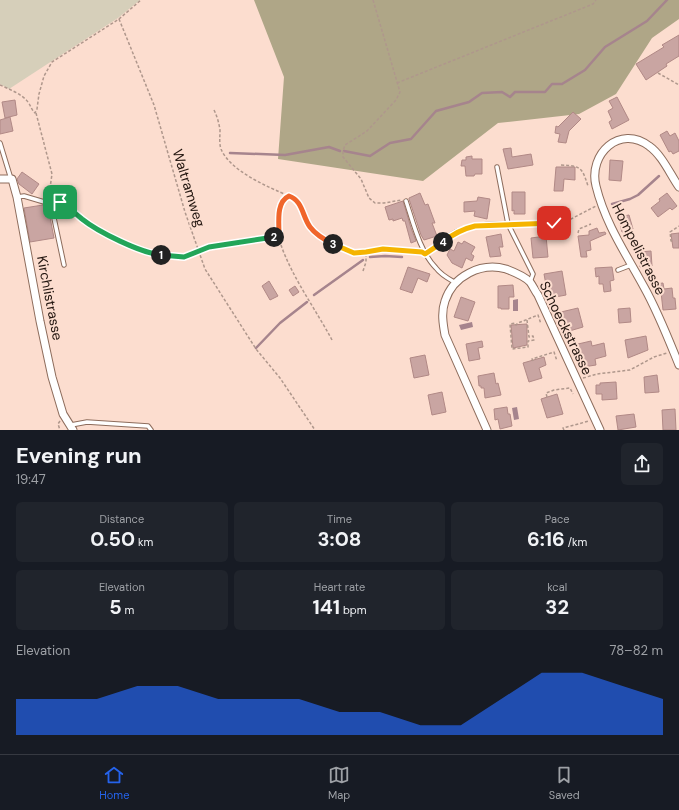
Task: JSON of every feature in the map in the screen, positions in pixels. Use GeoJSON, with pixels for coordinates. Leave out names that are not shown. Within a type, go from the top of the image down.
{"type":"FeatureCollection","features":[{"type":"Feature","properties":{"kind":"street","name":"Hompelistrasse"},"geometry":{"type":"LineString","coordinates":[[679,188],[656,152],[642,141],[630,138],[611,144],[603,151],[595,165],[594,175],[596,185],[612,229],[659,317],[679,365]]}},
{"type":"Feature","properties":{"kind":"street"},"geometry":{"type":"LineString","coordinates":[[0,179],[12,179]]}},
{"type":"Feature","properties":{"kind":"street","name":"Kirchlistrasse"},"geometry":{"type":"LineString","coordinates":[[12,179],[17,197],[52,377],[63,414],[72,427]]}},
{"type":"Feature","properties":{"kind":"street","name":"Schoeckstrasse"},"geometry":{"type":"LineString","coordinates":[[487,430],[445,335],[442,323],[442,311],[448,293],[456,283],[467,274],[482,268],[496,266],[516,273],[530,282],[538,295],[600,430]]}},
{"type":"Feature","properties":{"kind":"lane"},"geometry":{"type":"LineString","coordinates":[[0,143],[12,179]]}},
{"type":"Feature","properties":{"kind":"lane"},"geometry":{"type":"LineString","coordinates":[[497,167],[508,224],[533,274],[530,282]]}},
{"type":"Feature","properties":{"kind":"lane"},"geometry":{"type":"LineString","coordinates":[[17,197],[24,196],[51,204],[64,265]]}},
{"type":"Feature","properties":{"kind":"lane"},"geometry":{"type":"LineString","coordinates":[[406,201],[425,254],[435,268],[444,276],[456,283]]}},
{"type":"Feature","properties":{"kind":"lane"},"geometry":{"type":"LineString","coordinates":[[425,254],[464,228],[486,225],[527,224]]}},
{"type":"Feature","properties":{"kind":"lane"},"geometry":{"type":"LineString","coordinates":[[618,270],[631,265]]}},
{"type":"Feature","properties":{"kind":"lane"},"geometry":{"type":"LineString","coordinates":[[72,427],[87,422],[148,426],[151,430]]}},
{"type":"Feature","properties":{"kind":"path"},"geometry":{"type":"LineString","coordinates":[[35,113],[37,109],[38,94],[44,76],[52,62],[119,19],[141,0]]}},
{"type":"Feature","properties":{"kind":"path"},"geometry":{"type":"LineString","coordinates":[[373,0],[400,92],[396,100],[367,131],[345,145],[343,157],[361,179],[369,198],[375,203],[399,200],[406,201]]}},
{"type":"Feature","properties":{"kind":"path"},"geometry":{"type":"LineString","coordinates":[[397,83],[593,4],[596,0]]}},
{"type":"Feature","properties":{"kind":"path","name":"Waltramweg"},"geometry":{"type":"LineString","coordinates":[[119,19],[154,105],[185,212],[205,269],[256,349],[280,378],[315,430]]}},
{"type":"Feature","properties":{"kind":"path"},"geometry":{"type":"LineString","coordinates":[[658,73],[679,85]]}},
{"type":"Feature","properties":{"kind":"path"},"geometry":{"type":"LineString","coordinates":[[0,85],[22,97],[28,102],[31,109],[35,113],[52,174],[50,188],[46,196],[60,202],[83,220],[110,236],[158,255],[184,257],[209,247],[274,237],[279,234]]}},
{"type":"Feature","properties":{"kind":"path"},"geometry":{"type":"LineString","coordinates":[[214,110],[220,129],[220,144],[222,150],[232,162],[251,177],[298,201],[306,220],[311,228],[320,237],[354,253],[383,249],[422,252],[425,254]]}},
{"type":"Feature","properties":{"kind":"path"},"geometry":{"type":"LineString","coordinates":[[561,165],[576,166],[584,174],[588,186],[591,186]]}},
{"type":"Feature","properties":{"kind":"path"},"geometry":{"type":"LineString","coordinates":[[289,196],[284,198],[280,206],[279,234],[281,244],[296,276],[332,340]]}},
{"type":"Feature","properties":{"kind":"path"},"geometry":{"type":"LineString","coordinates":[[527,224],[562,222],[571,219],[597,205]]}},
{"type":"Feature","properties":{"kind":"path"},"geometry":{"type":"LineString","coordinates":[[578,233],[579,229],[591,224]]}},
{"type":"Feature","properties":{"kind":"path"},"geometry":{"type":"LineString","coordinates":[[672,241],[670,232],[679,226]]}},
{"type":"Feature","properties":{"kind":"path"},"geometry":{"type":"LineString","coordinates":[[363,271],[366,262],[366,252]]}},
{"type":"Feature","properties":{"kind":"path"},"geometry":{"type":"LineString","coordinates":[[527,320],[529,337],[533,336],[534,340],[528,341],[528,347],[512,349],[510,324],[515,323],[516,325],[518,323],[538,315],[541,324]]}},
{"type":"Feature","properties":{"kind":"path"},"geometry":{"type":"LineString","coordinates":[[533,361],[532,358],[554,352],[557,361]]}},
{"type":"Feature","properties":{"kind":"path"},"geometry":{"type":"LineString","coordinates":[[581,378],[597,374],[630,370],[654,357],[664,354]]}},
{"type":"Feature","properties":{"kind":"path"},"geometry":{"type":"LineString","coordinates":[[547,397],[546,393],[561,389],[570,388],[573,394]]}},
{"type":"Feature","properties":{"kind":"path"},"geometry":{"type":"LineString","coordinates":[[564,430],[563,428],[590,421]]}},
{"type":"Feature","properties":{"kind":"shaded area"},"geometry":{"type":"Polygon","coordinates":[[[0,0],[140,0],[118,18],[9,89],[0,84],[0,0]]]}},
{"type":"Feature","properties":{"kind":"shaded area"},"geometry":{"type":"Polygon","coordinates":[[[254,0],[679,0],[679,19],[652,38],[616,94],[579,114],[498,123],[423,181],[278,159],[284,77],[254,0]]]}},
{"type":"Feature","properties":{"kind":"shaded area"},"geometry":{"type":"Polygon","coordinates":[[[518,299],[518,311],[513,311],[513,300],[518,299]]]}},
{"type":"Feature","properties":{"kind":"shaded area"},"geometry":{"type":"Polygon","coordinates":[[[472,322],[473,327],[461,330],[459,325],[472,322]]]}},
{"type":"Feature","properties":{"kind":"shaded area"},"geometry":{"type":"Polygon","coordinates":[[[517,407],[519,419],[514,420],[512,408],[517,407]]]}},
{"type":"Feature","properties":{"kind":"building"},"geometry":{"type":"Polygon","coordinates":[[[679,35],[679,56],[646,80],[636,64],[664,47],[662,45],[679,35]]]}},
{"type":"Feature","properties":{"kind":"building"},"geometry":{"type":"Polygon","coordinates":[[[617,97],[629,120],[612,129],[609,122],[612,120],[608,111],[613,108],[609,101],[617,97]]]}},
{"type":"Feature","properties":{"kind":"building"},"geometry":{"type":"Polygon","coordinates":[[[15,100],[17,115],[5,118],[2,102],[15,100]]]}},
{"type":"Feature","properties":{"kind":"building"},"geometry":{"type":"Polygon","coordinates":[[[573,112],[581,119],[569,131],[566,143],[558,142],[560,134],[555,133],[556,126],[558,127],[573,112]]]}},
{"type":"Feature","properties":{"kind":"building"},"geometry":{"type":"Polygon","coordinates":[[[10,117],[13,131],[0,134],[0,120],[10,117]]]}},
{"type":"Feature","properties":{"kind":"building"},"geometry":{"type":"Polygon","coordinates":[[[667,131],[670,136],[675,133],[679,141],[679,151],[673,154],[671,151],[669,152],[660,135],[667,131]]]}},
{"type":"Feature","properties":{"kind":"building"},"geometry":{"type":"Polygon","coordinates":[[[511,148],[512,157],[531,154],[533,165],[508,169],[503,149],[511,148]]]}},
{"type":"Feature","properties":{"kind":"building"},"geometry":{"type":"Polygon","coordinates":[[[472,156],[472,159],[482,159],[482,174],[466,176],[465,166],[461,166],[462,160],[466,160],[466,157],[472,156]]]}},
{"type":"Feature","properties":{"kind":"building"},"geometry":{"type":"Polygon","coordinates":[[[610,160],[623,161],[621,181],[609,180],[610,160]]]}},
{"type":"Feature","properties":{"kind":"building"},"geometry":{"type":"Polygon","coordinates":[[[556,167],[575,167],[575,180],[564,179],[563,191],[554,191],[556,167]]]}},
{"type":"Feature","properties":{"kind":"building"},"geometry":{"type":"Polygon","coordinates":[[[22,172],[39,184],[32,194],[19,184],[17,179],[22,172]]]}},
{"type":"Feature","properties":{"kind":"building"},"geometry":{"type":"Polygon","coordinates":[[[512,192],[525,192],[525,214],[514,214],[514,210],[512,211],[512,192]]]}},
{"type":"Feature","properties":{"kind":"building"},"geometry":{"type":"Polygon","coordinates":[[[420,193],[425,205],[428,204],[435,223],[432,223],[437,236],[424,240],[409,199],[420,193]]]}},
{"type":"Feature","properties":{"kind":"building"},"geometry":{"type":"Polygon","coordinates":[[[667,193],[677,206],[672,210],[670,208],[658,217],[651,208],[667,193]]]}},
{"type":"Feature","properties":{"kind":"building"},"geometry":{"type":"Polygon","coordinates":[[[478,197],[490,199],[487,219],[474,216],[475,211],[464,212],[464,202],[477,201],[478,197]]]}},
{"type":"Feature","properties":{"kind":"building"},"geometry":{"type":"Polygon","coordinates":[[[403,201],[416,241],[411,243],[405,221],[403,221],[402,218],[393,221],[393,219],[389,220],[385,207],[403,201]]]}},
{"type":"Feature","properties":{"kind":"building"},"geometry":{"type":"Polygon","coordinates":[[[43,205],[48,207],[54,238],[30,242],[24,208],[43,205]]]}},
{"type":"Feature","properties":{"kind":"building"},"geometry":{"type":"Polygon","coordinates":[[[629,215],[633,229],[622,232],[618,217],[629,215]]]}},
{"type":"Feature","properties":{"kind":"building"},"geometry":{"type":"Polygon","coordinates":[[[597,228],[599,233],[605,232],[606,234],[590,241],[591,250],[586,251],[587,257],[581,257],[578,236],[589,235],[589,231],[597,228]]]}},
{"type":"Feature","properties":{"kind":"building"},"geometry":{"type":"Polygon","coordinates":[[[679,233],[679,248],[673,248],[671,234],[679,233]]]}},
{"type":"Feature","properties":{"kind":"building"},"geometry":{"type":"Polygon","coordinates":[[[501,234],[503,247],[499,247],[501,256],[490,257],[486,237],[501,234]]]}},
{"type":"Feature","properties":{"kind":"building"},"geometry":{"type":"Polygon","coordinates":[[[546,236],[548,257],[533,258],[531,238],[546,236]]]}},
{"type":"Feature","properties":{"kind":"building"},"geometry":{"type":"Polygon","coordinates":[[[464,241],[475,247],[471,254],[474,256],[472,261],[466,258],[462,268],[452,263],[447,255],[450,249],[454,251],[458,242],[462,244],[464,241]]]}},
{"type":"Feature","properties":{"kind":"building"},"geometry":{"type":"Polygon","coordinates":[[[651,251],[652,266],[640,267],[639,252],[651,251]]]}},
{"type":"Feature","properties":{"kind":"building"},"geometry":{"type":"Polygon","coordinates":[[[408,267],[430,274],[427,282],[418,278],[412,293],[400,289],[408,267]]]}},
{"type":"Feature","properties":{"kind":"building"},"geometry":{"type":"Polygon","coordinates":[[[612,267],[614,280],[610,281],[611,291],[604,292],[603,284],[599,284],[599,276],[596,277],[595,268],[612,267]]]}},
{"type":"Feature","properties":{"kind":"building"},"geometry":{"type":"Polygon","coordinates":[[[562,271],[566,295],[550,298],[548,285],[546,285],[544,274],[562,271]]]}},
{"type":"Feature","properties":{"kind":"building"},"geometry":{"type":"Polygon","coordinates":[[[269,281],[278,296],[270,300],[262,286],[269,281]]]}},
{"type":"Feature","properties":{"kind":"building"},"geometry":{"type":"Polygon","coordinates":[[[663,283],[664,289],[672,288],[676,309],[663,310],[661,292],[656,293],[655,284],[663,283]]]}},
{"type":"Feature","properties":{"kind":"building"},"geometry":{"type":"Polygon","coordinates":[[[513,285],[514,297],[509,297],[509,309],[498,308],[498,286],[513,285]]]}},
{"type":"Feature","properties":{"kind":"building"},"geometry":{"type":"Polygon","coordinates":[[[295,286],[299,292],[293,296],[289,290],[295,286]]]}},
{"type":"Feature","properties":{"kind":"building"},"geometry":{"type":"Polygon","coordinates":[[[461,297],[475,302],[468,321],[454,317],[461,297]]]}},
{"type":"Feature","properties":{"kind":"building"},"geometry":{"type":"Polygon","coordinates":[[[578,308],[583,327],[566,332],[561,312],[578,308]]]}},
{"type":"Feature","properties":{"kind":"building"},"geometry":{"type":"Polygon","coordinates":[[[630,308],[631,322],[619,323],[618,309],[630,308]]]}},
{"type":"Feature","properties":{"kind":"building"},"geometry":{"type":"Polygon","coordinates":[[[527,324],[527,345],[513,348],[511,325],[527,324]]]}},
{"type":"Feature","properties":{"kind":"building"},"geometry":{"type":"Polygon","coordinates":[[[646,336],[648,350],[628,358],[625,340],[646,336]]]}},
{"type":"Feature","properties":{"kind":"building"},"geometry":{"type":"Polygon","coordinates":[[[482,341],[483,347],[478,348],[480,359],[469,361],[466,344],[482,341]]]}},
{"type":"Feature","properties":{"kind":"building"},"geometry":{"type":"Polygon","coordinates":[[[591,341],[592,346],[604,343],[606,356],[595,359],[596,365],[583,367],[578,344],[591,341]]]}},
{"type":"Feature","properties":{"kind":"building"},"geometry":{"type":"Polygon","coordinates":[[[425,355],[429,375],[414,378],[410,358],[425,355]]]}},
{"type":"Feature","properties":{"kind":"building"},"geometry":{"type":"Polygon","coordinates":[[[544,357],[546,365],[539,368],[542,378],[529,382],[523,363],[544,357]]]}},
{"type":"Feature","properties":{"kind":"building"},"geometry":{"type":"Polygon","coordinates":[[[494,373],[496,384],[498,383],[501,395],[485,398],[484,388],[479,386],[478,376],[494,373]]]}},
{"type":"Feature","properties":{"kind":"building"},"geometry":{"type":"Polygon","coordinates":[[[657,375],[659,392],[645,393],[644,377],[657,375]]]}},
{"type":"Feature","properties":{"kind":"building"},"geometry":{"type":"Polygon","coordinates":[[[616,382],[617,399],[602,400],[602,394],[596,394],[596,385],[600,385],[600,383],[616,382]]]}},
{"type":"Feature","properties":{"kind":"building"},"geometry":{"type":"Polygon","coordinates":[[[442,392],[446,412],[432,415],[428,395],[442,392]]]}},
{"type":"Feature","properties":{"kind":"building"},"geometry":{"type":"Polygon","coordinates":[[[557,394],[563,414],[547,418],[541,399],[557,394]]]}},
{"type":"Feature","properties":{"kind":"building"},"geometry":{"type":"Polygon","coordinates":[[[507,407],[512,426],[500,429],[498,419],[495,420],[494,409],[507,407]]]}},
{"type":"Feature","properties":{"kind":"building"},"geometry":{"type":"Polygon","coordinates":[[[675,409],[676,430],[663,430],[662,410],[675,409]]]}},
{"type":"Feature","properties":{"kind":"building"},"geometry":{"type":"Polygon","coordinates":[[[634,414],[636,427],[618,430],[616,416],[634,414]]]}},
{"type":"Feature","properties":{"kind":"waterway"},"geometry":{"type":"LineString","coordinates":[[344,151],[370,156],[390,143],[411,139],[436,111],[469,102],[482,93],[502,92],[510,97],[515,92],[545,92],[552,84],[562,84],[585,70],[605,47],[647,21],[667,0]]}},
{"type":"Feature","properties":{"kind":"waterway"},"geometry":{"type":"LineString","coordinates":[[230,153],[285,155],[329,147],[340,151]]}},
{"type":"Feature","properties":{"kind":"waterway"},"geometry":{"type":"LineString","coordinates":[[612,204],[638,195],[659,176]]}},
{"type":"Feature","properties":{"kind":"waterway"},"geometry":{"type":"LineString","coordinates":[[370,257],[402,257]]}},
{"type":"Feature","properties":{"kind":"waterway"},"geometry":{"type":"LineString","coordinates":[[314,295],[363,260]]}},
{"type":"Feature","properties":{"kind":"waterway"},"geometry":{"type":"LineString","coordinates":[[256,348],[280,323],[307,302]]}},
{"type":"Feature","properties":{"kind":"route"},"geometry":{"type":"LineString","coordinates":[[60,202],[83,220],[110,236],[158,255],[184,257],[209,247],[277,236],[279,234],[280,206],[284,198],[289,196],[298,201],[306,220],[311,228],[320,237],[354,253],[383,249],[422,252],[425,254],[464,228],[486,225],[554,223]]}}]}
